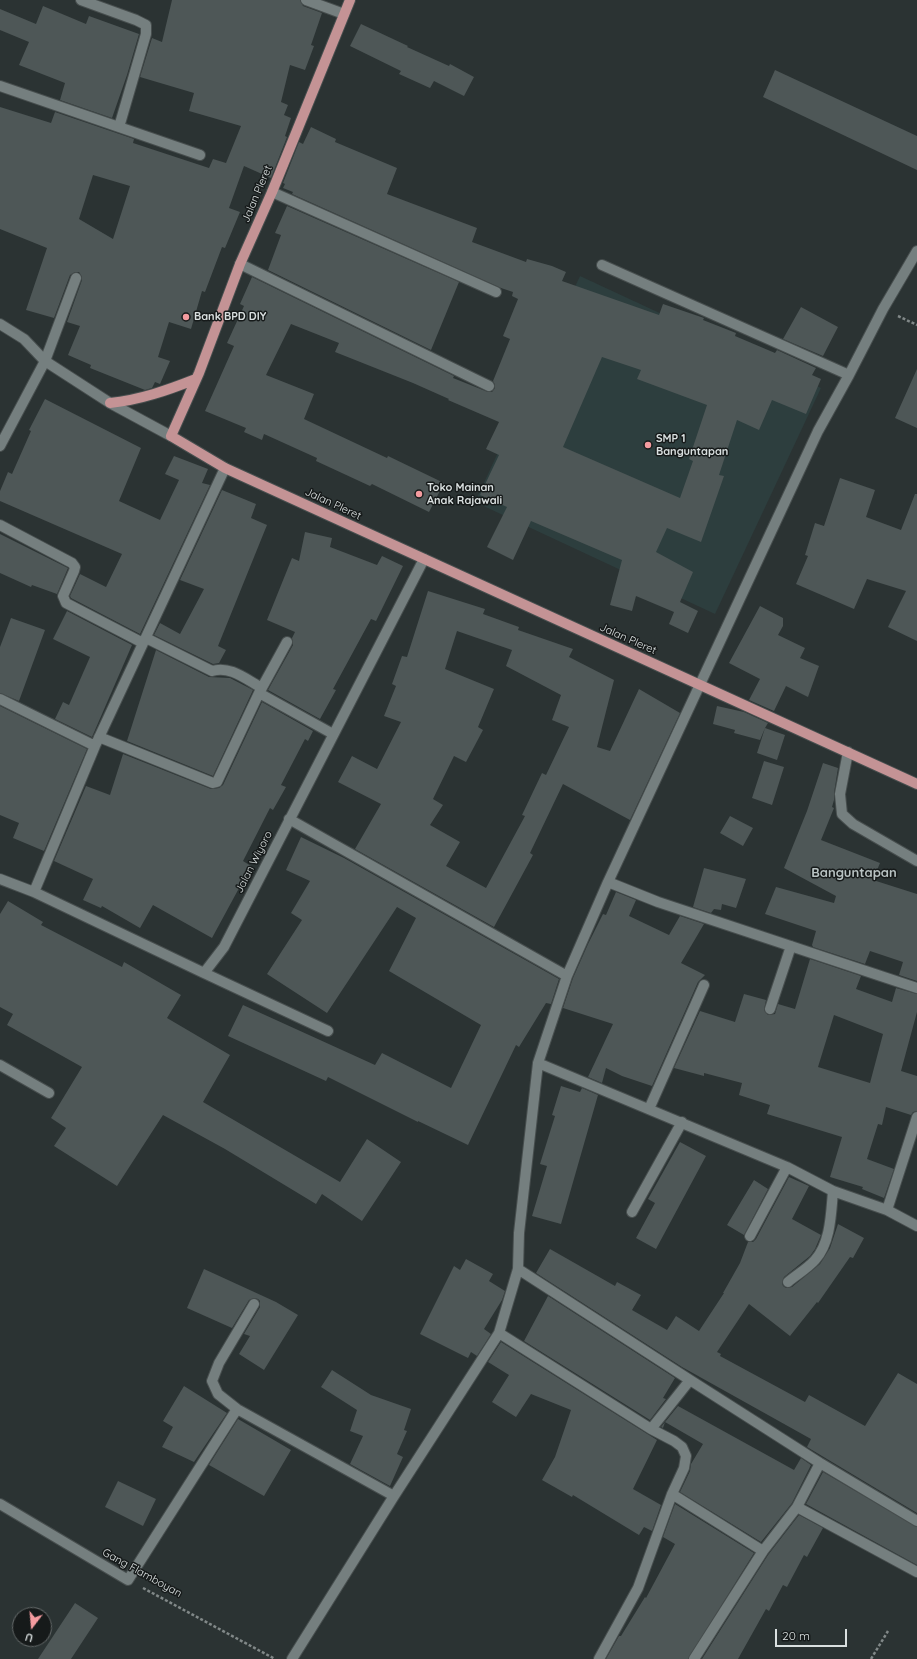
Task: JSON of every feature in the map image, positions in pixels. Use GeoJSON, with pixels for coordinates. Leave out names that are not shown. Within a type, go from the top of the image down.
{"type":"FeatureCollection","features":[{"type":"Feature","properties":{"kind":"main road","name":"Jalan Pleret"},"geometry":{"type":"LineString","coordinates":[[350,0],[272,192],[240,264],[196,379],[172,436],[225,468],[917,784]]}},
{"type":"Feature","properties":{"kind":"main road"},"geometry":{"type":"LineString","coordinates":[[110,403],[130,401],[148,396],[196,379]]}},
{"type":"Feature","properties":{"kind":"street"},"geometry":{"type":"LineString","coordinates":[[81,0],[146,25],[146,34],[119,127]]}},
{"type":"Feature","properties":{"kind":"street"},"geometry":{"type":"LineString","coordinates":[[306,0],[344,14]]}},
{"type":"Feature","properties":{"kind":"street"},"geometry":{"type":"LineString","coordinates":[[0,86],[200,155]]}},
{"type":"Feature","properties":{"kind":"street"},"geometry":{"type":"LineString","coordinates":[[272,192],[496,292]]}},
{"type":"Feature","properties":{"kind":"street"},"geometry":{"type":"LineString","coordinates":[[292,1659],[394,1496],[499,1333],[518,1269],[519,1233],[538,1063],[567,976],[608,882],[818,430],[849,375],[883,309],[917,251]]}},
{"type":"Feature","properties":{"kind":"street"},"geometry":{"type":"LineString","coordinates":[[240,264],[489,386]]}},
{"type":"Feature","properties":{"kind":"street"},"geometry":{"type":"LineString","coordinates":[[602,265],[849,375]]}},
{"type":"Feature","properties":{"kind":"street"},"geometry":{"type":"LineString","coordinates":[[0,446],[45,361],[76,278]]}},
{"type":"Feature","properties":{"kind":"street"},"geometry":{"type":"LineString","coordinates":[[0,324],[24,339],[45,361],[110,403],[172,436]]}},
{"type":"Feature","properties":{"kind":"street"},"geometry":{"type":"LineString","coordinates":[[34,892],[97,741],[225,468]]}},
{"type":"Feature","properties":{"kind":"street"},"geometry":{"type":"LineString","coordinates":[[0,525],[72,563],[74,571],[63,596],[66,603],[212,671],[220,669],[228,670],[333,734]]}},
{"type":"Feature","properties":{"kind":"street","name":"Jalan Wiyoro"},"geometry":{"type":"LineString","coordinates":[[204,973],[224,947],[424,559]]}},
{"type":"Feature","properties":{"kind":"street"},"geometry":{"type":"LineString","coordinates":[[0,699],[97,741],[213,783],[216,782],[287,642]]}},
{"type":"Feature","properties":{"kind":"street"},"geometry":{"type":"LineString","coordinates":[[848,752],[840,794],[842,814],[853,824],[917,861]]}},
{"type":"Feature","properties":{"kind":"street"},"geometry":{"type":"LineString","coordinates":[[289,819],[567,976]]}},
{"type":"Feature","properties":{"kind":"street"},"geometry":{"type":"LineString","coordinates":[[0,879],[34,892],[328,1031]]}},
{"type":"Feature","properties":{"kind":"street"},"geometry":{"type":"LineString","coordinates":[[608,882],[658,902],[917,988]]}},
{"type":"Feature","properties":{"kind":"street"},"geometry":{"type":"LineString","coordinates":[[770,1009],[791,946]]}},
{"type":"Feature","properties":{"kind":"street"},"geometry":{"type":"LineString","coordinates":[[649,1109],[704,986]]}},
{"type":"Feature","properties":{"kind":"street"},"geometry":{"type":"LineString","coordinates":[[538,1063],[787,1167],[833,1191],[887,1210],[917,1226]]}},
{"type":"Feature","properties":{"kind":"street"},"geometry":{"type":"LineString","coordinates":[[0,1065],[49,1093]]}},
{"type":"Feature","properties":{"kind":"street"},"geometry":{"type":"LineString","coordinates":[[887,1210],[917,1117]]}},
{"type":"Feature","properties":{"kind":"street"},"geometry":{"type":"LineString","coordinates":[[632,1212],[682,1122]]}},
{"type":"Feature","properties":{"kind":"street"},"geometry":{"type":"LineString","coordinates":[[750,1236],[787,1167]]}},
{"type":"Feature","properties":{"kind":"street"},"geometry":{"type":"LineString","coordinates":[[788,1282],[815,1260],[824,1246],[831,1220],[833,1191]]}},
{"type":"Feature","properties":{"kind":"street"},"geometry":{"type":"LineString","coordinates":[[518,1269],[820,1463],[917,1521]]}},
{"type":"Feature","properties":{"kind":"street"},"geometry":{"type":"LineString","coordinates":[[254,1304],[219,1363],[212,1381],[218,1394],[237,1409],[394,1496]]}},
{"type":"Feature","properties":{"kind":"street"},"geometry":{"type":"LineString","coordinates":[[499,1333],[651,1429],[674,1441],[682,1447],[686,1456],[684,1468],[672,1494],[638,1588],[599,1659]]}},
{"type":"Feature","properties":{"kind":"street"},"geometry":{"type":"LineString","coordinates":[[651,1429],[690,1380]]}},
{"type":"Feature","properties":{"kind":"street"},"geometry":{"type":"LineString","coordinates":[[128,1580],[237,1409]]}},
{"type":"Feature","properties":{"kind":"street"},"geometry":{"type":"LineString","coordinates":[[694,1659],[763,1551],[797,1507],[820,1463]]}},
{"type":"Feature","properties":{"kind":"street"},"geometry":{"type":"LineString","coordinates":[[672,1494],[763,1551]]}},
{"type":"Feature","properties":{"kind":"street","name":"Gang Flamboyan"},"geometry":{"type":"LineString","coordinates":[[0,1504],[128,1580]]}},
{"type":"Feature","properties":{"kind":"street"},"geometry":{"type":"LineString","coordinates":[[797,1507],[917,1572]]}},
{"type":"Feature","properties":{"kind":"path","name":"Gang Flamboyan"},"geometry":{"type":"LineString","coordinates":[[128,1580],[275,1659]]}},
{"type":"Feature","properties":{"kind":"path"},"geometry":{"type":"LineString","coordinates":[[871,1659],[888,1631]]}},
{"type":"Feature","properties":{"kind":"shaded area","name":"SMP 1 Banguntapan"},"geometry":{"type":"Polygon","coordinates":[[[580,276],[821,388],[715,614],[475,502],[580,276]]]}},
{"type":"Feature","properties":{"kind":"building"},"geometry":{"type":"Polygon","coordinates":[[[172,0],[300,0],[303,6],[322,13],[311,45],[314,46],[305,70],[290,65],[281,102],[288,105],[284,115],[291,118],[285,136],[287,137],[271,178],[244,166],[229,208],[240,212],[225,248],[222,247],[205,292],[202,291],[191,329],[169,322],[158,357],[170,361],[160,384],[155,382],[152,388],[145,390],[90,368],[91,365],[68,355],[80,326],[67,322],[82,280],[79,272],[75,272],[70,275],[54,318],[26,310],[47,248],[0,229],[0,107],[51,123],[55,112],[134,139],[133,143],[209,168],[213,159],[226,163],[241,126],[189,111],[194,93],[140,77],[152,38],[162,42],[172,0]],[[93,175],[79,219],[113,239],[130,186],[93,175]]]}},
{"type":"Feature","properties":{"kind":"building"},"geometry":{"type":"Polygon","coordinates":[[[43,6],[86,24],[89,16],[139,34],[112,118],[60,100],[65,83],[19,65],[29,42],[0,30],[0,9],[36,24],[43,6]]]}},
{"type":"Feature","properties":{"kind":"building"},"geometry":{"type":"Polygon","coordinates":[[[361,24],[449,66],[450,64],[474,77],[464,96],[434,81],[430,88],[399,74],[401,71],[350,46],[361,24]]]}},
{"type":"Feature","properties":{"kind":"building"},"geometry":{"type":"Polygon","coordinates":[[[775,70],[917,136],[917,170],[763,97],[775,70]]]}},
{"type":"Feature","properties":{"kind":"building"},"geometry":{"type":"Polygon","coordinates":[[[311,127],[336,139],[335,142],[397,168],[387,194],[477,228],[472,242],[526,262],[527,259],[552,266],[566,272],[562,281],[659,315],[663,304],[704,318],[703,320],[736,333],[735,336],[775,353],[777,350],[816,368],[812,375],[821,379],[806,414],[772,400],[759,430],[737,420],[719,475],[724,476],[701,542],[667,528],[656,552],[693,572],[680,602],[698,611],[688,633],[669,624],[674,612],[636,596],[632,611],[610,605],[622,560],[531,521],[513,560],[487,547],[507,507],[480,495],[499,455],[486,449],[499,422],[413,383],[335,352],[339,343],[291,324],[266,375],[314,394],[304,419],[387,458],[388,456],[444,483],[429,512],[372,484],[370,486],[316,461],[317,458],[264,434],[262,440],[244,432],[246,428],[205,411],[234,346],[227,343],[244,306],[240,304],[252,277],[454,376],[453,378],[488,392],[492,392],[495,388],[493,381],[510,339],[503,336],[518,299],[512,296],[513,292],[501,288],[292,194],[293,192],[283,188],[285,184],[283,183],[299,142],[303,144],[311,127]],[[602,357],[563,447],[680,498],[693,461],[689,459],[707,405],[637,379],[641,370],[602,357]]]}},
{"type":"Feature","properties":{"kind":"building"},"geometry":{"type":"Polygon","coordinates":[[[287,206],[459,282],[431,350],[268,270],[281,235],[275,233],[287,206]]]}},
{"type":"Feature","properties":{"kind":"building"},"geometry":{"type":"Polygon","coordinates":[[[801,307],[838,327],[823,356],[783,339],[801,307]]]}},
{"type":"Feature","properties":{"kind":"building"},"geometry":{"type":"Polygon","coordinates":[[[917,369],[917,428],[895,418],[917,369]]]}},
{"type":"Feature","properties":{"kind":"building"},"geometry":{"type":"Polygon","coordinates":[[[45,399],[141,448],[119,501],[160,520],[179,480],[165,474],[174,456],[208,469],[202,483],[210,485],[140,634],[71,598],[70,596],[80,574],[106,587],[122,554],[0,501],[0,491],[8,472],[12,474],[31,431],[29,430],[45,399]]]}},
{"type":"Feature","properties":{"kind":"building"},"geometry":{"type":"Polygon","coordinates":[[[840,478],[875,490],[866,517],[901,530],[915,494],[917,494],[917,641],[888,627],[906,591],[867,579],[854,609],[796,584],[808,556],[805,555],[815,523],[824,526],[840,478]]]}},
{"type":"Feature","properties":{"kind":"building"},"geometry":{"type":"Polygon","coordinates":[[[222,490],[256,504],[251,518],[267,525],[218,646],[226,650],[219,663],[213,664],[154,635],[160,623],[180,634],[204,589],[180,580],[222,490]]]}},
{"type":"Feature","properties":{"kind":"building"},"geometry":{"type":"Polygon","coordinates":[[[305,532],[332,538],[330,547],[377,565],[382,556],[403,566],[376,621],[371,619],[333,689],[336,690],[320,719],[268,690],[293,645],[292,638],[295,632],[267,620],[292,558],[299,561],[305,532]]]}},
{"type":"Feature","properties":{"kind":"building"},"geometry":{"type":"Polygon","coordinates":[[[0,534],[68,568],[57,594],[32,585],[31,587],[0,573],[0,534]]]}},
{"type":"Feature","properties":{"kind":"building"},"geometry":{"type":"Polygon","coordinates":[[[428,591],[485,609],[483,614],[519,627],[518,630],[573,649],[569,657],[614,680],[597,747],[610,751],[639,689],[680,713],[630,820],[563,784],[530,853],[533,855],[494,927],[355,849],[381,804],[338,782],[352,756],[377,769],[401,722],[384,716],[396,686],[392,684],[402,656],[407,657],[428,591]],[[457,631],[445,669],[494,689],[478,727],[483,730],[466,762],[454,756],[433,799],[443,805],[430,825],[460,842],[446,866],[486,888],[525,816],[522,815],[542,773],[546,775],[569,727],[552,720],[561,695],[506,666],[512,650],[457,631]]]}},
{"type":"Feature","properties":{"kind":"building"},"geometry":{"type":"Polygon","coordinates":[[[760,606],[783,618],[783,626],[778,635],[805,648],[800,658],[819,666],[808,697],[786,686],[774,711],[749,700],[760,679],[729,663],[760,606]]]}},
{"type":"Feature","properties":{"kind":"building"},"geometry":{"type":"Polygon","coordinates":[[[67,611],[132,645],[92,737],[55,719],[63,702],[69,705],[90,657],[53,639],[67,611]]]}},
{"type":"Feature","properties":{"kind":"building"},"geometry":{"type":"Polygon","coordinates":[[[11,618],[45,630],[19,701],[0,693],[0,647],[11,618]]]}},
{"type":"Feature","properties":{"kind":"building"},"geometry":{"type":"Polygon","coordinates":[[[156,650],[209,677],[230,678],[253,690],[213,776],[127,741],[156,650]]]}},
{"type":"Feature","properties":{"kind":"building"},"geometry":{"type":"Polygon","coordinates":[[[262,702],[313,731],[308,741],[305,739],[281,785],[286,787],[273,810],[270,808],[243,861],[251,866],[212,938],[153,905],[140,928],[102,906],[101,908],[83,900],[93,879],[54,861],[86,786],[110,795],[123,754],[211,789],[219,788],[223,785],[262,702]]]}},
{"type":"Feature","properties":{"kind":"building"},"geometry":{"type":"Polygon","coordinates":[[[0,706],[87,749],[44,851],[13,838],[19,823],[0,815],[0,706]]]}},
{"type":"Feature","properties":{"kind":"building"},"geometry":{"type":"Polygon","coordinates":[[[717,706],[744,712],[768,723],[760,740],[734,733],[735,730],[713,724],[717,706]]]}},
{"type":"Feature","properties":{"kind":"building"},"geometry":{"type":"Polygon","coordinates":[[[765,728],[785,735],[777,760],[757,753],[765,728]]]}},
{"type":"Feature","properties":{"kind":"building"},"geometry":{"type":"Polygon","coordinates":[[[764,761],[784,767],[772,805],[752,798],[764,761]]]}},
{"type":"Feature","properties":{"kind":"building"},"geometry":{"type":"Polygon","coordinates":[[[823,763],[838,768],[832,807],[834,808],[821,840],[880,863],[873,880],[917,894],[917,981],[899,975],[903,962],[870,951],[865,964],[813,947],[812,945],[816,931],[765,914],[776,887],[834,903],[836,896],[784,868],[807,811],[823,763]]]}},
{"type":"Feature","properties":{"kind":"building"},"geometry":{"type":"Polygon","coordinates":[[[730,816],[753,828],[743,846],[720,833],[730,816]]]}},
{"type":"Feature","properties":{"kind":"building"},"geometry":{"type":"Polygon","coordinates":[[[301,837],[344,858],[559,979],[551,1004],[546,1003],[519,1047],[516,1045],[468,1145],[328,1077],[326,1081],[228,1036],[243,1005],[375,1065],[382,1053],[451,1088],[481,1025],[389,971],[416,918],[397,907],[327,1013],[267,974],[302,920],[291,913],[310,881],[286,870],[301,837]]]}},
{"type":"Feature","properties":{"kind":"building"},"geometry":{"type":"Polygon","coordinates":[[[704,868],[746,879],[736,908],[722,904],[721,910],[714,909],[711,913],[693,907],[704,868]]]}},
{"type":"Feature","properties":{"kind":"building"},"geometry":{"type":"Polygon","coordinates":[[[616,892],[636,900],[629,916],[669,935],[680,916],[704,924],[681,963],[705,975],[698,982],[652,1086],[622,1076],[606,1068],[602,1083],[588,1077],[613,1024],[563,1008],[573,978],[588,944],[603,914],[606,915],[616,892]]]}},
{"type":"Feature","properties":{"kind":"building"},"geometry":{"type":"Polygon","coordinates":[[[8,901],[43,922],[41,925],[122,967],[124,962],[181,995],[167,1018],[230,1055],[203,1102],[340,1182],[367,1139],[401,1162],[362,1221],[322,1194],[316,1204],[225,1149],[163,1115],[117,1186],[54,1146],[66,1128],[51,1118],[82,1067],[7,1025],[13,1014],[0,1007],[0,914],[8,901]]]}},
{"type":"Feature","properties":{"kind":"building"},"geometry":{"type":"Polygon","coordinates":[[[810,959],[861,976],[856,989],[892,1002],[896,988],[917,994],[917,1012],[901,1071],[917,1076],[917,1111],[913,1112],[911,1115],[886,1107],[882,1125],[878,1124],[867,1159],[894,1169],[884,1198],[862,1189],[863,1187],[830,1177],[842,1137],[767,1114],[770,1105],[739,1095],[742,1083],[704,1073],[704,1076],[674,1068],[700,1011],[735,1022],[744,994],[766,1000],[764,1010],[768,1015],[775,1014],[778,1004],[795,1009],[810,959]],[[834,1015],[818,1067],[870,1083],[883,1034],[834,1015]]]}},
{"type":"Feature","properties":{"kind":"building"},"geometry":{"type":"Polygon","coordinates":[[[561,1086],[580,1092],[582,1088],[598,1095],[561,1224],[532,1216],[547,1166],[540,1164],[555,1116],[552,1115],[561,1086]]]}},
{"type":"Feature","properties":{"kind":"building"},"geometry":{"type":"Polygon","coordinates":[[[680,1142],[706,1156],[656,1249],[636,1238],[655,1203],[648,1199],[680,1142]]]}},
{"type":"Feature","properties":{"kind":"building"},"geometry":{"type":"Polygon","coordinates":[[[789,1177],[809,1186],[792,1219],[821,1235],[810,1256],[784,1277],[782,1283],[783,1286],[786,1288],[792,1287],[820,1264],[830,1248],[838,1224],[864,1238],[853,1258],[850,1257],[818,1303],[817,1302],[790,1336],[749,1304],[717,1352],[721,1354],[720,1356],[805,1402],[809,1395],[865,1426],[898,1373],[917,1384],[917,1513],[807,1447],[811,1439],[682,1367],[536,1273],[550,1249],[615,1286],[617,1282],[641,1295],[632,1310],[667,1330],[676,1316],[699,1331],[724,1293],[740,1263],[748,1242],[753,1242],[756,1239],[789,1177]]]}},
{"type":"Feature","properties":{"kind":"building"},"geometry":{"type":"Polygon","coordinates":[[[754,1180],[768,1189],[744,1235],[727,1225],[754,1180]]]}},
{"type":"Feature","properties":{"kind":"building"},"geometry":{"type":"Polygon","coordinates":[[[466,1259],[493,1274],[489,1281],[505,1291],[502,1300],[484,1329],[491,1334],[477,1356],[471,1352],[468,1358],[420,1334],[454,1266],[460,1270],[466,1259]]]}},
{"type":"Feature","properties":{"kind":"building"},"geometry":{"type":"Polygon","coordinates":[[[204,1269],[276,1302],[298,1315],[264,1370],[239,1354],[250,1336],[244,1334],[260,1307],[260,1301],[258,1299],[254,1298],[249,1300],[232,1328],[187,1308],[204,1269]]]}},
{"type":"Feature","properties":{"kind":"building"},"geometry":{"type":"Polygon","coordinates":[[[548,1296],[675,1378],[663,1398],[666,1399],[650,1420],[524,1341],[548,1296]]]}},
{"type":"Feature","properties":{"kind":"building"},"geometry":{"type":"Polygon","coordinates":[[[501,1342],[657,1440],[633,1489],[661,1505],[652,1531],[644,1527],[639,1535],[573,1495],[572,1497],[542,1480],[555,1457],[571,1410],[531,1394],[516,1417],[492,1402],[509,1375],[488,1362],[501,1342]]]}},
{"type":"Feature","properties":{"kind":"building"},"geometry":{"type":"Polygon","coordinates":[[[332,1370],[371,1395],[411,1409],[404,1430],[407,1431],[397,1454],[403,1457],[390,1486],[350,1464],[363,1436],[350,1431],[357,1410],[321,1387],[332,1370]]]}},
{"type":"Feature","properties":{"kind":"building"},"geometry":{"type":"Polygon","coordinates":[[[184,1386],[227,1413],[194,1462],[162,1447],[173,1427],[163,1421],[184,1386]]]}},
{"type":"Feature","properties":{"kind":"building"},"geometry":{"type":"Polygon","coordinates":[[[678,1406],[794,1470],[801,1458],[811,1465],[792,1503],[761,1542],[680,1492],[690,1471],[691,1464],[703,1444],[665,1422],[678,1406]]]}},
{"type":"Feature","properties":{"kind":"building"},"geometry":{"type":"Polygon","coordinates":[[[238,1419],[291,1450],[264,1496],[209,1465],[238,1419]]]}},
{"type":"Feature","properties":{"kind":"building"},"geometry":{"type":"Polygon","coordinates":[[[823,1472],[917,1527],[917,1565],[806,1504],[823,1472]]]}},
{"type":"Feature","properties":{"kind":"building"},"geometry":{"type":"Polygon","coordinates":[[[118,1481],[156,1499],[143,1526],[105,1507],[118,1481]]]}},
{"type":"Feature","properties":{"kind":"building"},"geometry":{"type":"Polygon","coordinates":[[[675,1504],[754,1553],[688,1659],[606,1659],[619,1636],[621,1636],[645,1597],[646,1598],[675,1544],[663,1537],[675,1504]]]}},
{"type":"Feature","properties":{"kind":"building"},"geometry":{"type":"Polygon","coordinates":[[[799,1515],[823,1528],[807,1557],[804,1555],[787,1587],[783,1585],[769,1611],[766,1609],[738,1659],[702,1659],[768,1555],[799,1515]]]}},
{"type":"Feature","properties":{"kind":"building"},"geometry":{"type":"Polygon","coordinates":[[[75,1603],[98,1618],[71,1659],[38,1659],[46,1647],[52,1647],[52,1638],[75,1603]]]}},
{"type":"Feature","properties":{"kind":"place","name":"Bank BPD DIY"},"geometry":{"type":"Point","coordinates":[186,317]}},
{"type":"Feature","properties":{"kind":"place","name":"SMP 1 Banguntapan"},"geometry":{"type":"Point","coordinates":[648,445]}},
{"type":"Feature","properties":{"kind":"place","name":"Toko Mainan Anak Rajawali"},"geometry":{"type":"Point","coordinates":[419,494]}},
{"type":"Feature","properties":{"kind":"district","name":"Banguntapan"},"geometry":{"type":"Point","coordinates":[854,873]}}]}
